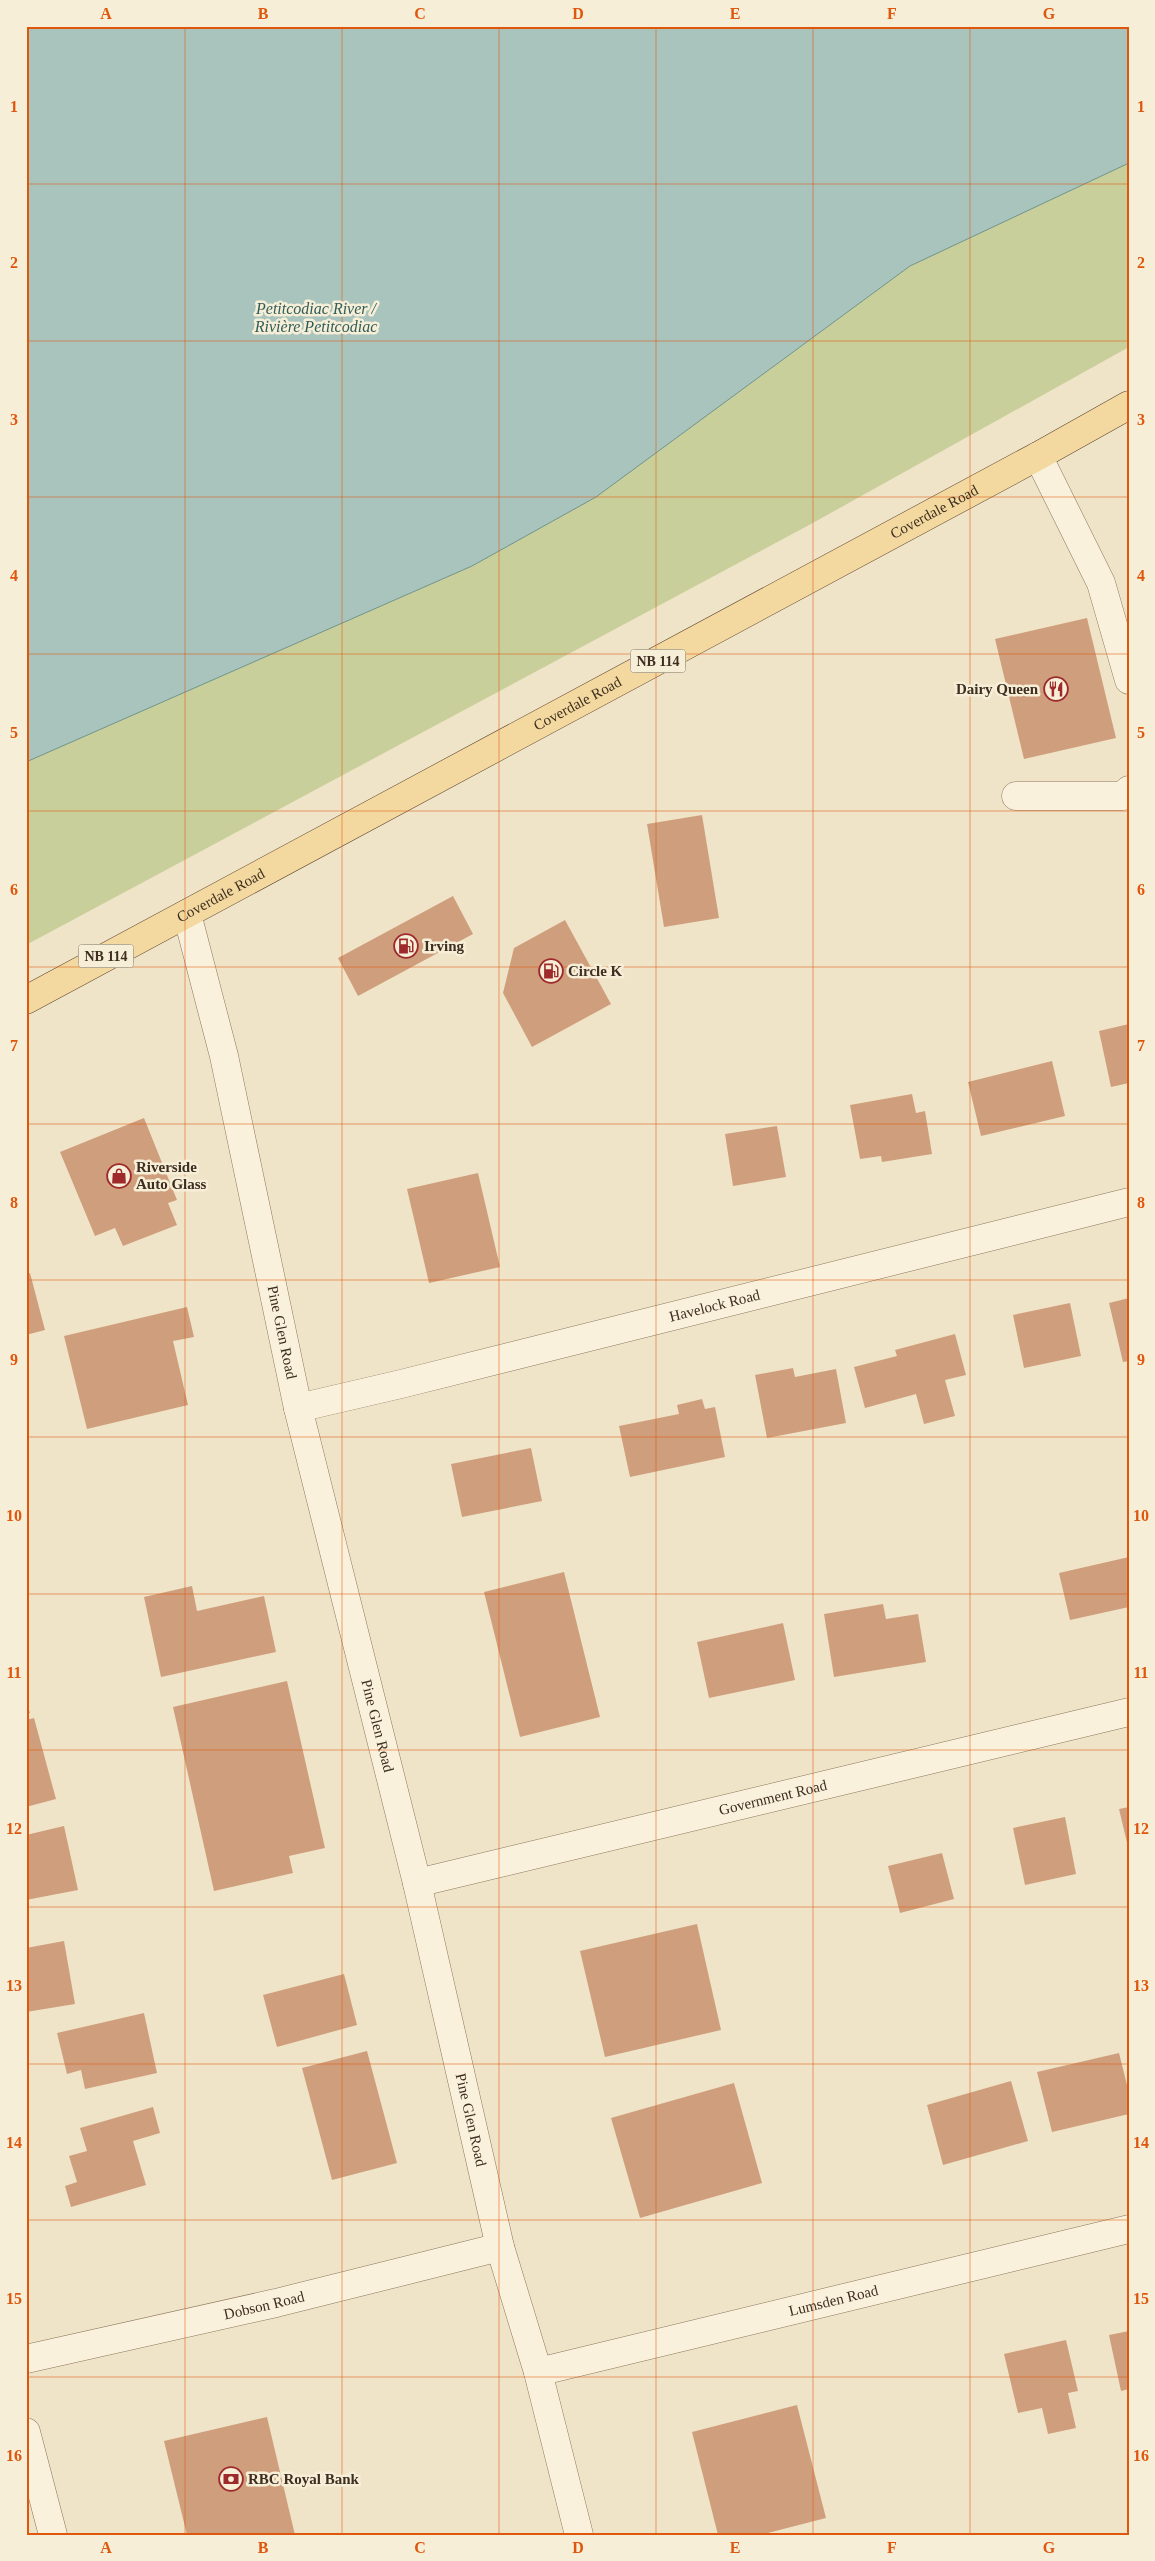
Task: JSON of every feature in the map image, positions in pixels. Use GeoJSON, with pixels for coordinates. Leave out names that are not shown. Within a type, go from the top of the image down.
{"type":"FeatureCollection","features":[{"type":"Feature","properties":{"kind":"main road","name":"Coverdale Road"},"geometry":{"type":"LineString","coordinates":[[26,1000],[1038,456],[1129,405]]}},
{"type":"Feature","properties":{"kind":"street"},"geometry":{"type":"LineString","coordinates":[[1038,456],[1101,583],[1129,680]]}},
{"type":"Feature","properties":{"kind":"street"},"geometry":{"type":"LineString","coordinates":[[1016,796],[1122,796],[1129,790]]}},
{"type":"Feature","properties":{"kind":"street","name":"Pine Glen Road"},"geometry":{"type":"LineString","coordinates":[[187,914],[224,1056],[298,1408],[417,1883],[500,2247],[538,2372],[579,2535]]}},
{"type":"Feature","properties":{"kind":"street","name":"Havelock Road"},"geometry":{"type":"LineString","coordinates":[[298,1408],[1129,1202]]}},
{"type":"Feature","properties":{"kind":"street","name":"Government Road"},"geometry":{"type":"LineString","coordinates":[[417,1883],[1129,1712]]}},
{"type":"Feature","properties":{"kind":"street","name":"Lumsden Road"},"geometry":{"type":"LineString","coordinates":[[538,2372],[1129,2230]]}},
{"type":"Feature","properties":{"kind":"street","name":"Dobson Road"},"geometry":{"type":"LineString","coordinates":[[26,2359],[276,2303],[500,2247]]}},
{"type":"Feature","properties":{"kind":"street"},"geometry":{"type":"LineString","coordinates":[[26,2432],[52,2535]]}},
{"type":"Feature","properties":{"kind":"green space"},"geometry":{"type":"Polygon","coordinates":[[[1129,163],[1129,347],[811,524],[26,945],[26,762],[472,566],[596,497],[910,266],[1129,163]]]}},
{"type":"Feature","properties":{"kind":"water","name":"Petitcodiac River / Rivière Petitcodiac"},"geometry":{"type":"Polygon","coordinates":[[[26,26],[1129,26],[1129,163],[910,266],[596,497],[472,566],[26,762],[26,26]]]}},
{"type":"Feature","properties":{"kind":"building","name":"Dairy Queen"},"geometry":{"type":"Polygon","coordinates":[[[1087,618],[1116,738],[1024,759],[995,639],[1087,618]]]}},
{"type":"Feature","properties":{"kind":"building"},"geometry":{"type":"Polygon","coordinates":[[[702,815],[719,918],[664,927],[647,824],[702,815]]]}},
{"type":"Feature","properties":{"kind":"building","name":"Irving"},"geometry":{"type":"Polygon","coordinates":[[[453,896],[473,934],[358,996],[338,958],[453,896]]]}},
{"type":"Feature","properties":{"kind":"building","name":"Circle K"},"geometry":{"type":"Polygon","coordinates":[[[565,920],[611,1004],[532,1047],[503,993],[514,948],[565,920]]]}},
{"type":"Feature","properties":{"kind":"building"},"geometry":{"type":"Polygon","coordinates":[[[1129,1024],[1129,1083],[1111,1087],[1099,1031],[1129,1024]]]}},
{"type":"Feature","properties":{"kind":"building"},"geometry":{"type":"Polygon","coordinates":[[[1052,1061],[1065,1116],[981,1136],[968,1082],[1052,1061]]]}},
{"type":"Feature","properties":{"kind":"building"},"geometry":{"type":"Polygon","coordinates":[[[912,1094],[916,1113],[925,1111],[932,1154],[882,1162],[881,1156],[860,1159],[850,1105],[912,1094]]]}},
{"type":"Feature","properties":{"kind":"building","name":"Riverside Auto Glass"},"geometry":{"type":"Polygon","coordinates":[[[144,1118],[177,1200],[168,1203],[177,1225],[123,1246],[115,1228],[95,1236],[60,1152],[144,1118]]]}},
{"type":"Feature","properties":{"kind":"building"},"geometry":{"type":"Polygon","coordinates":[[[777,1126],[786,1177],[733,1186],[725,1134],[777,1126]]]}},
{"type":"Feature","properties":{"kind":"building"},"geometry":{"type":"Polygon","coordinates":[[[478,1173],[500,1267],[429,1283],[407,1189],[478,1173]]]}},
{"type":"Feature","properties":{"kind":"building"},"geometry":{"type":"Polygon","coordinates":[[[30,1273],[45,1330],[26,1335],[26,1274],[30,1273]]]}},
{"type":"Feature","properties":{"kind":"building"},"geometry":{"type":"Polygon","coordinates":[[[1129,1298],[1129,1361],[1123,1362],[1109,1303],[1129,1298]]]}},
{"type":"Feature","properties":{"kind":"building"},"geometry":{"type":"Polygon","coordinates":[[[1070,1303],[1081,1356],[1024,1368],[1013,1315],[1070,1303]]]}},
{"type":"Feature","properties":{"kind":"building"},"geometry":{"type":"Polygon","coordinates":[[[187,1307],[194,1337],[173,1341],[188,1405],[87,1429],[64,1336],[187,1307]]]}},
{"type":"Feature","properties":{"kind":"building"},"geometry":{"type":"Polygon","coordinates":[[[955,1334],[966,1375],[945,1380],[955,1416],[924,1424],[916,1394],[865,1408],[854,1367],[897,1356],[895,1350],[955,1334]]]}},
{"type":"Feature","properties":{"kind":"building"},"geometry":{"type":"Polygon","coordinates":[[[793,1368],[795,1377],[836,1369],[846,1423],[767,1438],[755,1375],[793,1368]]]}},
{"type":"Feature","properties":{"kind":"building"},"geometry":{"type":"Polygon","coordinates":[[[702,1399],[705,1409],[715,1407],[725,1457],[630,1477],[619,1426],[679,1414],[677,1405],[702,1399]]]}},
{"type":"Feature","properties":{"kind":"building"},"geometry":{"type":"Polygon","coordinates":[[[531,1448],[542,1501],[462,1517],[451,1464],[531,1448]]]}},
{"type":"Feature","properties":{"kind":"building"},"geometry":{"type":"Polygon","coordinates":[[[1129,1557],[1129,1607],[1070,1620],[1059,1573],[1129,1557]]]}},
{"type":"Feature","properties":{"kind":"building"},"geometry":{"type":"Polygon","coordinates":[[[564,1572],[600,1717],[520,1737],[484,1592],[564,1572]]]}},
{"type":"Feature","properties":{"kind":"building"},"geometry":{"type":"Polygon","coordinates":[[[192,1586],[197,1611],[264,1596],[276,1652],[161,1677],[144,1597],[192,1586]]]}},
{"type":"Feature","properties":{"kind":"building"},"geometry":{"type":"Polygon","coordinates":[[[883,1604],[886,1619],[918,1614],[926,1662],[834,1677],[824,1614],[883,1604]]]}},
{"type":"Feature","properties":{"kind":"building"},"geometry":{"type":"Polygon","coordinates":[[[783,1623],[795,1680],[709,1698],[697,1642],[783,1623]]]}},
{"type":"Feature","properties":{"kind":"building"},"geometry":{"type":"Polygon","coordinates":[[[287,1681],[325,1848],[289,1856],[293,1873],[214,1891],[173,1707],[287,1681]]]}},
{"type":"Feature","properties":{"kind":"building"},"geometry":{"type":"Polygon","coordinates":[[[26,1701],[30,1713],[26,1715],[26,1701]]]}},
{"type":"Feature","properties":{"kind":"building"},"geometry":{"type":"Polygon","coordinates":[[[34,1718],[56,1799],[26,1807],[26,1720],[34,1718]]]}},
{"type":"Feature","properties":{"kind":"building"},"geometry":{"type":"Polygon","coordinates":[[[1129,1807],[1129,1847],[1128,1847],[1119,1809],[1129,1807]]]}},
{"type":"Feature","properties":{"kind":"building"},"geometry":{"type":"Polygon","coordinates":[[[1065,1817],[1076,1874],[1025,1885],[1013,1828],[1065,1817]]]}},
{"type":"Feature","properties":{"kind":"building"},"geometry":{"type":"Polygon","coordinates":[[[64,1826],[78,1890],[26,1900],[26,1835],[64,1826]]]}},
{"type":"Feature","properties":{"kind":"building"},"geometry":{"type":"Polygon","coordinates":[[[942,1853],[954,1899],[900,1913],[888,1866],[942,1853]]]}},
{"type":"Feature","properties":{"kind":"building"},"geometry":{"type":"Polygon","coordinates":[[[697,1924],[721,2030],[605,2057],[580,1951],[697,1924]]]}},
{"type":"Feature","properties":{"kind":"building"},"geometry":{"type":"Polygon","coordinates":[[[64,1941],[75,2004],[26,2012],[26,1948],[64,1941]]]}},
{"type":"Feature","properties":{"kind":"building"},"geometry":{"type":"Polygon","coordinates":[[[344,1974],[357,2025],[277,2047],[263,1995],[344,1974]]]}},
{"type":"Feature","properties":{"kind":"building"},"geometry":{"type":"Polygon","coordinates":[[[144,2013],[157,2073],[85,2089],[81,2070],[67,2074],[57,2033],[144,2013]]]}},
{"type":"Feature","properties":{"kind":"building"},"geometry":{"type":"Polygon","coordinates":[[[367,2051],[397,2163],[332,2180],[302,2068],[367,2051]]]}},
{"type":"Feature","properties":{"kind":"building"},"geometry":{"type":"Polygon","coordinates":[[[1119,2053],[1129,2093],[1129,2114],[1052,2132],[1037,2072],[1119,2053]]]}},
{"type":"Feature","properties":{"kind":"building"},"geometry":{"type":"Polygon","coordinates":[[[1011,2081],[1028,2141],[943,2165],[927,2105],[1011,2081]]]}},
{"type":"Feature","properties":{"kind":"building"},"geometry":{"type":"Polygon","coordinates":[[[734,2083],[762,2183],[640,2218],[611,2118],[734,2083]]]}},
{"type":"Feature","properties":{"kind":"building"},"geometry":{"type":"Polygon","coordinates":[[[153,2107],[160,2133],[133,2141],[146,2185],[71,2207],[65,2186],[77,2182],[69,2156],[87,2151],[80,2128],[153,2107]]]}},
{"type":"Feature","properties":{"kind":"building"},"geometry":{"type":"Polygon","coordinates":[[[1129,2331],[1129,2389],[1121,2391],[1109,2335],[1129,2331]]]}},
{"type":"Feature","properties":{"kind":"building"},"geometry":{"type":"Polygon","coordinates":[[[1066,2340],[1078,2391],[1068,2393],[1076,2428],[1048,2434],[1042,2408],[1018,2413],[1004,2354],[1066,2340]]]}},
{"type":"Feature","properties":{"kind":"building"},"geometry":{"type":"Polygon","coordinates":[[[797,2405],[826,2518],[760,2535],[718,2535],[692,2432],[797,2405]]]}},
{"type":"Feature","properties":{"kind":"building"},"geometry":{"type":"Polygon","coordinates":[[[267,2417],[295,2535],[187,2535],[164,2441],[267,2417]]]}},
{"type":"Feature","properties":{"kind":"place","name":"Dairy Queen"},"geometry":{"type":"Point","coordinates":[1056,689]}},
{"type":"Feature","properties":{"kind":"place","name":"Irving"},"geometry":{"type":"Point","coordinates":[406,946]}},
{"type":"Feature","properties":{"kind":"place","name":"Circle K"},"geometry":{"type":"Point","coordinates":[551,971]}},
{"type":"Feature","properties":{"kind":"place","name":"Riverside Auto Glass"},"geometry":{"type":"Point","coordinates":[119,1176]}},
{"type":"Feature","properties":{"kind":"place","name":"RBC Royal Bank"},"geometry":{"type":"Point","coordinates":[231,2479]}}]}
